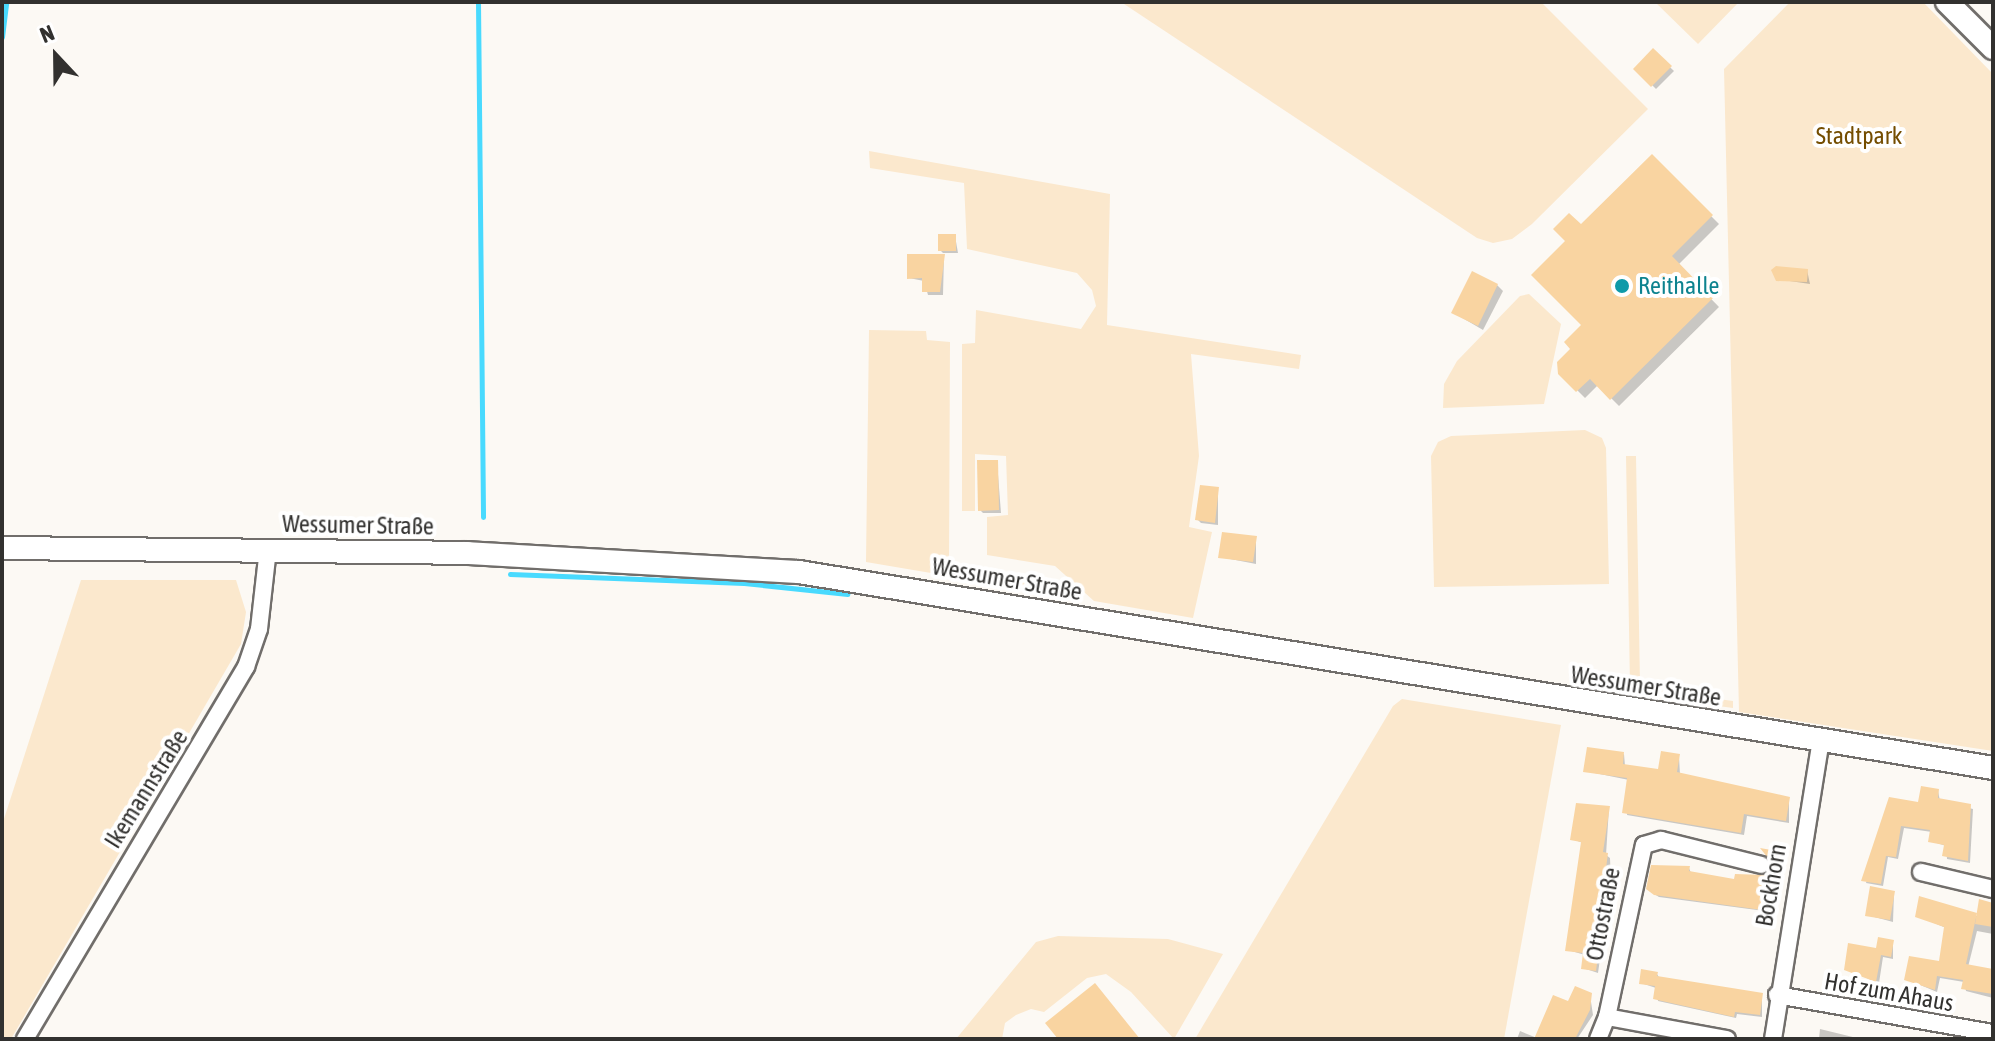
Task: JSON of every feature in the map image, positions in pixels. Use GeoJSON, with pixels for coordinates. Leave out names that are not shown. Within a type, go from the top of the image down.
{"type":"FeatureCollection","features":[{"type":"Feature","properties":{"kind":"main road"},"geometry":{"type":"LineString","coordinates":[[1947,2],[1993,48]]}},
{"type":"Feature","properties":{"kind":"main road","name":"Wessumer Straße"},"geometry":{"type":"LineString","coordinates":[[2,548],[467,553],[799,572],[1993,768]]}},
{"type":"Feature","properties":{"kind":"street","name":"Ikemannstraße"},"geometry":{"type":"LineString","coordinates":[[25,1039],[246,667],[259,629],[268,549]]}},
{"type":"Feature","properties":{"kind":"street","name":"Bockhorn"},"geometry":{"type":"LineString","coordinates":[[1773,1039],[1777,995],[1821,740]]}},
{"type":"Feature","properties":{"kind":"street","name":"Ottostraße"},"geometry":{"type":"LineString","coordinates":[[1598,1039],[1607,1017],[1644,845],[1661,840],[1761,865]]}},
{"type":"Feature","properties":{"kind":"street"},"geometry":{"type":"LineString","coordinates":[[1921,872],[1993,889]]}},
{"type":"Feature","properties":{"kind":"street","name":"Hof zum Ahaus"},"geometry":{"type":"LineString","coordinates":[[1777,995],[1949,1033],[1993,1033]]}},
{"type":"Feature","properties":{"kind":"street"},"geometry":{"type":"LineString","coordinates":[[1607,1017],[1727,1039]]}},
{"type":"Feature","properties":{"kind":"green space"},"geometry":{"type":"Polygon","coordinates":[[[1121,2],[1541,2],[1648,109],[1532,224],[1512,239],[1493,243],[1477,238],[1121,2]]]}},
{"type":"Feature","properties":{"kind":"green space"},"geometry":{"type":"Polygon","coordinates":[[[1655,2],[1739,2],[1698,44],[1655,2]]]}},
{"type":"Feature","properties":{"kind":"green space","name":"Stadtpark"},"geometry":{"type":"Polygon","coordinates":[[[1790,2],[1923,2],[1993,74],[1993,751],[1739,712],[1724,69],[1790,2]]]}},
{"type":"Feature","properties":{"kind":"green space"},"geometry":{"type":"Polygon","coordinates":[[[869,151],[1110,194],[1107,325],[1301,355],[1299,369],[1191,354],[1199,456],[1189,527],[1212,532],[1193,618],[1094,601],[1055,566],[987,555],[987,517],[1008,515],[1006,456],[975,454],[975,511],[962,511],[962,344],[975,343],[976,310],[1081,329],[1096,306],[1092,290],[1077,273],[967,249],[964,183],[870,168],[869,151]]]}},
{"type":"Feature","properties":{"kind":"green space"},"geometry":{"type":"Polygon","coordinates":[[[1529,294],[1561,324],[1544,404],[1443,408],[1444,384],[1457,361],[1520,296],[1529,294]]]}},
{"type":"Feature","properties":{"kind":"green space"},"geometry":{"type":"Polygon","coordinates":[[[869,330],[926,331],[927,340],[950,342],[949,563],[1015,576],[1043,592],[866,562],[869,330]]]}},
{"type":"Feature","properties":{"kind":"green space"},"geometry":{"type":"Polygon","coordinates":[[[1585,430],[1602,438],[1606,448],[1609,584],[1434,587],[1431,456],[1438,442],[1451,436],[1585,430]]]}},
{"type":"Feature","properties":{"kind":"green space"},"geometry":{"type":"Polygon","coordinates":[[[1626,456],[1636,456],[1640,683],[1646,689],[1733,701],[1733,708],[1653,697],[1630,686],[1626,456]]]}},
{"type":"Feature","properties":{"kind":"green space"},"geometry":{"type":"Polygon","coordinates":[[[81,580],[236,580],[246,612],[241,644],[11,1039],[2,1039],[2,825],[81,580]]]}},
{"type":"Feature","properties":{"kind":"green space"},"geometry":{"type":"Polygon","coordinates":[[[1402,699],[1561,725],[1504,1039],[1195,1039],[1393,706],[1402,699]]]}},
{"type":"Feature","properties":{"kind":"green space"},"geometry":{"type":"Polygon","coordinates":[[[1058,936],[1168,939],[1223,954],[1174,1039],[1131,992],[1106,974],[1087,978],[1044,1012],[1031,1009],[1016,1015],[1005,1023],[1002,1039],[956,1039],[1036,942],[1058,936]]]}},
{"type":"Feature","properties":{"kind":"building"},"geometry":{"type":"Polygon","coordinates":[[[1653,48],[1672,66],[1651,87],[1633,69],[1653,48]]]}},
{"type":"Feature","properties":{"kind":"building","name":"Reithalle"},"geometry":{"type":"Polygon","coordinates":[[[1652,154],[1713,215],[1672,256],[1713,298],[1610,400],[1590,379],[1576,392],[1558,374],[1557,362],[1570,349],[1564,342],[1581,325],[1531,275],[1565,241],[1553,229],[1569,213],[1581,224],[1652,154]]]}},
{"type":"Feature","properties":{"kind":"building"},"geometry":{"type":"Polygon","coordinates":[[[938,234],[956,234],[956,251],[938,251],[938,234]]]}},
{"type":"Feature","properties":{"kind":"building"},"geometry":{"type":"Polygon","coordinates":[[[907,254],[945,254],[940,292],[922,292],[922,278],[907,279],[907,254]]]}},
{"type":"Feature","properties":{"kind":"building"},"geometry":{"type":"Polygon","coordinates":[[[1776,266],[1808,269],[1807,282],[1776,281],[1771,270],[1776,266]]]}},
{"type":"Feature","properties":{"kind":"building"},"geometry":{"type":"Polygon","coordinates":[[[1472,271],[1498,284],[1478,326],[1451,313],[1472,271]]]}},
{"type":"Feature","properties":{"kind":"building"},"geometry":{"type":"Polygon","coordinates":[[[977,460],[998,460],[999,510],[978,511],[977,460]]]}},
{"type":"Feature","properties":{"kind":"building"},"geometry":{"type":"Polygon","coordinates":[[[1200,485],[1219,487],[1215,523],[1195,520],[1200,485]]]}},
{"type":"Feature","properties":{"kind":"building"},"geometry":{"type":"Polygon","coordinates":[[[1222,532],[1257,536],[1253,562],[1218,558],[1222,532]]]}},
{"type":"Feature","properties":{"kind":"building"},"geometry":{"type":"Polygon","coordinates":[[[1587,747],[1624,752],[1623,764],[1658,769],[1661,751],[1680,754],[1677,772],[1790,797],[1786,821],[1744,814],[1741,833],[1622,813],[1627,778],[1583,772],[1587,747]]]}},
{"type":"Feature","properties":{"kind":"building"},"geometry":{"type":"Polygon","coordinates":[[[1921,786],[1939,789],[1938,798],[1971,804],[1968,861],[1942,856],[1944,845],[1928,842],[1930,830],[1901,826],[1896,857],[1886,856],[1881,884],[1861,881],[1889,797],[1918,802],[1921,786]]]}},
{"type":"Feature","properties":{"kind":"building"},"geometry":{"type":"Polygon","coordinates":[[[1576,803],[1610,806],[1603,852],[1608,853],[1605,876],[1609,877],[1596,971],[1581,969],[1583,953],[1565,951],[1581,842],[1570,840],[1576,803]]]}},
{"type":"Feature","properties":{"kind":"building"},"geometry":{"type":"Polygon","coordinates":[[[1760,848],[1777,851],[1769,911],[1654,895],[1646,889],[1651,865],[1690,866],[1689,871],[1734,879],[1735,874],[1765,875],[1772,863],[1760,848]]]}},
{"type":"Feature","properties":{"kind":"building"},"geometry":{"type":"Polygon","coordinates":[[[1870,886],[1895,891],[1890,920],[1865,916],[1870,886]]]}},
{"type":"Feature","properties":{"kind":"building"},"geometry":{"type":"Polygon","coordinates":[[[1919,896],[1977,913],[1966,964],[1993,969],[1993,994],[1961,989],[1963,980],[1937,976],[1935,990],[1904,980],[1909,956],[1939,961],[1944,927],[1915,917],[1919,896]]]}},
{"type":"Feature","properties":{"kind":"building"},"geometry":{"type":"Polygon","coordinates":[[[1979,899],[1993,903],[1993,927],[1975,924],[1979,899]]]}},
{"type":"Feature","properties":{"kind":"building"},"geometry":{"type":"Polygon","coordinates":[[[1878,937],[1894,940],[1891,957],[1881,955],[1876,982],[1844,970],[1848,943],[1876,948],[1878,937]]]}},
{"type":"Feature","properties":{"kind":"building"},"geometry":{"type":"Polygon","coordinates":[[[1641,969],[1658,972],[1657,976],[1763,993],[1760,1015],[1735,1012],[1734,1017],[1653,999],[1655,986],[1639,984],[1641,969]]]}},
{"type":"Feature","properties":{"kind":"building"},"geometry":{"type":"Polygon","coordinates":[[[1095,983],[1140,1039],[1058,1039],[1045,1023],[1095,983]]]}},
{"type":"Feature","properties":{"kind":"building"},"geometry":{"type":"Polygon","coordinates":[[[1575,986],[1592,993],[1590,1010],[1575,1039],[1534,1039],[1553,995],[1568,1001],[1575,986]]]}},
{"type":"Feature","properties":{"kind":"waterway"},"geometry":{"type":"LineString","coordinates":[[2,37],[6,2]]}},
{"type":"Feature","properties":{"kind":"waterway"},"geometry":{"type":"LineString","coordinates":[[478,2],[483,517]]}},
{"type":"Feature","properties":{"kind":"waterway"},"geometry":{"type":"LineString","coordinates":[[510,574],[744,583],[847,594]]}},
{"type":"Feature","properties":{"kind":"place","name":"Reithalle"},"geometry":{"type":"Point","coordinates":[1622,286]}}]}
